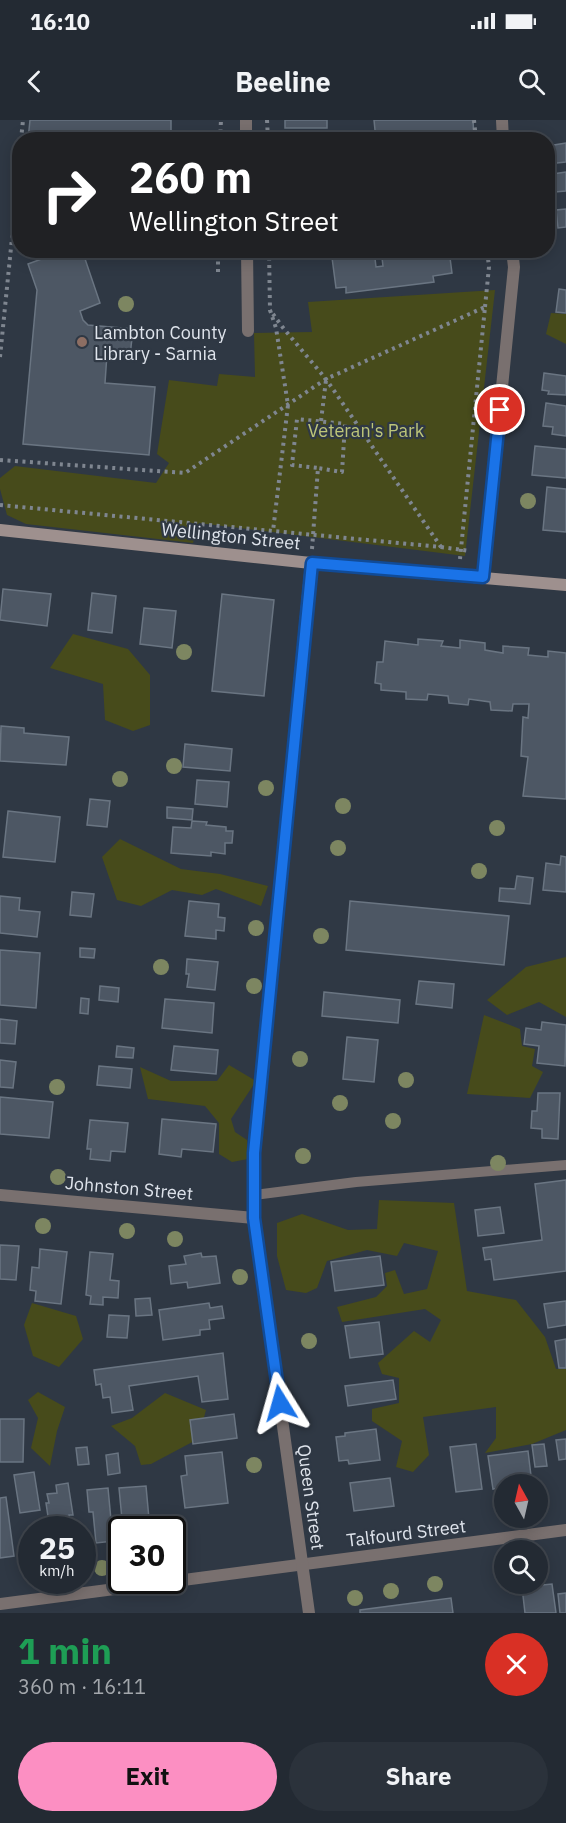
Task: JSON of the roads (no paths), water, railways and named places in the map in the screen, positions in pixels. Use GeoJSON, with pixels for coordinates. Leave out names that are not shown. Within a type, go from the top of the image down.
{"type":"FeatureCollection","features":[{"type":"Feature","properties":{"kind":"street"},"geometry":{"type":"LineString","coordinates":[[247,258],[248,330]]}},
{"type":"Feature","properties":{"kind":"street"},"geometry":{"type":"LineString","coordinates":[[483,577],[513,279],[512,258]]}},
{"type":"Feature","properties":{"kind":"street","name":"Wellington Street"},"geometry":{"type":"LineString","coordinates":[[0,530],[312,563],[566,585]]}},
{"type":"Feature","properties":{"kind":"street","name":"Queen Street"},"geometry":{"type":"LineString","coordinates":[[309,1613],[254,1218],[254,1153],[312,563]]}},
{"type":"Feature","properties":{"kind":"street","name":"Johnston Street"},"geometry":{"type":"LineString","coordinates":[[0,1195],[254,1218]]}},
{"type":"Feature","properties":{"kind":"street","name":"Talfourd Street"},"geometry":{"type":"LineString","coordinates":[[0,1604],[566,1530]]}},
{"type":"Feature","properties":{"kind":"lane"},"geometry":{"type":"LineString","coordinates":[[254,1195],[356,1182],[566,1165]]}},
{"type":"Feature","properties":{"kind":"place","name":"Lambton County Library - Sarnia"},"geometry":{"type":"Point","coordinates":[82,342]}},
{"type":"Feature","properties":{"kind":"park label","name":"Veteran's Park"},"geometry":{"type":"Point","coordinates":[366,430]}}]}
